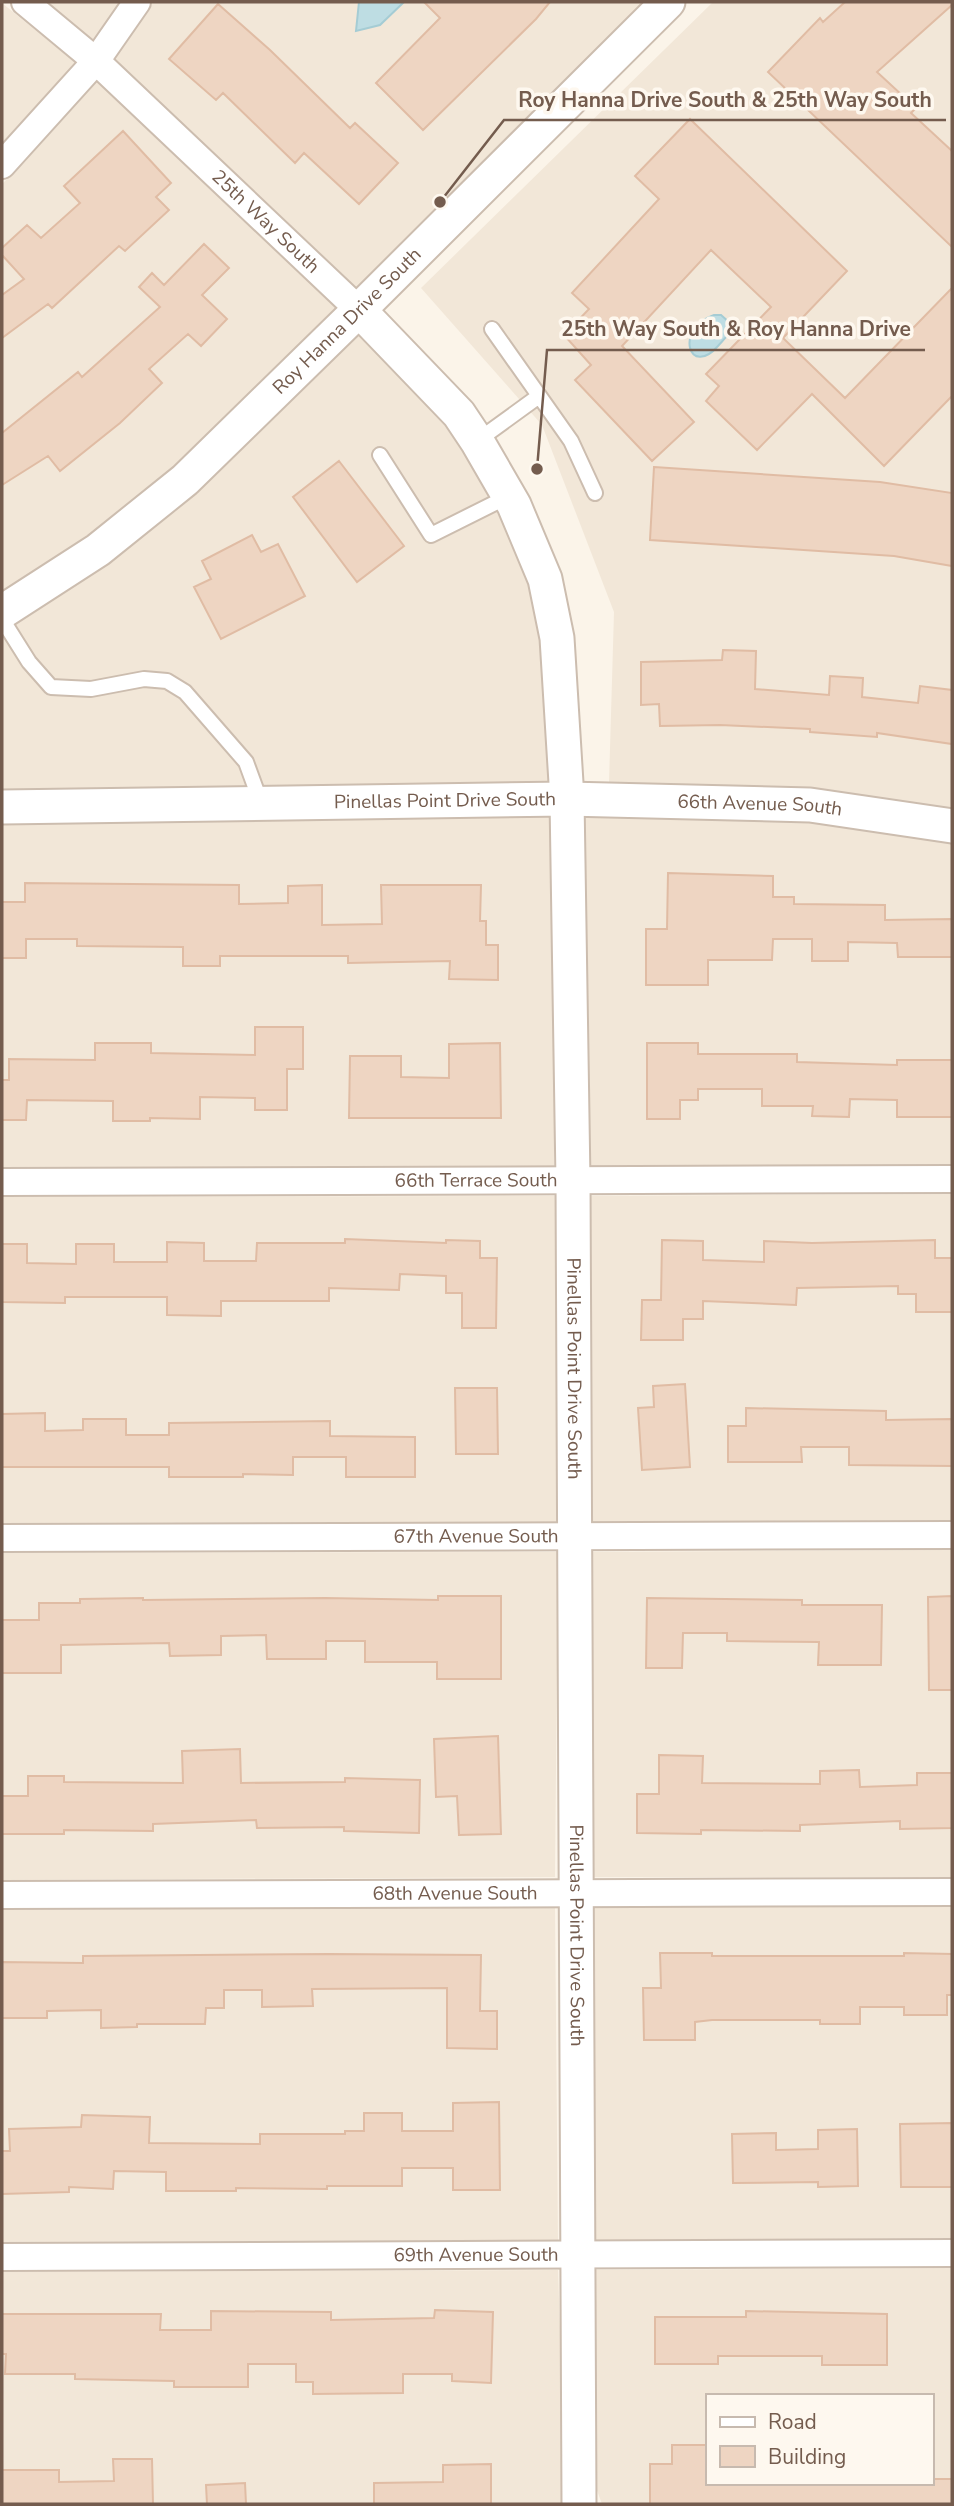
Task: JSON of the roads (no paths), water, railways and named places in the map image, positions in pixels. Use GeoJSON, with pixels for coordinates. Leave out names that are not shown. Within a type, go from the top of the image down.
{"type":"FeatureCollection","features":[{"type":"Feature","properties":{"kind":"street","name":"25th Way South"},"geometry":{"type":"LineString","coordinates":[[25,2],[96,61],[359,310],[460,414],[509,496],[545,579],[557,638],[567,799]]}},
{"type":"Feature","properties":{"kind":"street"},"geometry":{"type":"LineString","coordinates":[[2,164],[16,152],[96,61],[137,2]]}},
{"type":"Feature","properties":{"kind":"street","name":"Roy Hanna Drive South"},"geometry":{"type":"LineString","coordinates":[[2,612],[98,550],[184,480],[668,2]]}},
{"type":"Feature","properties":{"kind":"street","name":"Pinellas Point Drive South"},"geometry":{"type":"LineString","coordinates":[[2,807],[567,799],[573,1181],[575,1892],[582,2496]]}},
{"type":"Feature","properties":{"kind":"street","name":"66th Avenue South"},"geometry":{"type":"LineString","coordinates":[[567,799],[810,805],[952,826]]}},
{"type":"Feature","properties":{"kind":"street","name":"66th Terrace South"},"geometry":{"type":"LineString","coordinates":[[2,1182],[952,1179]]}},
{"type":"Feature","properties":{"kind":"street","name":"67th Avenue South"},"geometry":{"type":"LineString","coordinates":[[2,1538],[952,1535]]}},
{"type":"Feature","properties":{"kind":"street","name":"68th Avenue South"},"geometry":{"type":"LineString","coordinates":[[2,1895],[952,1892]]}},
{"type":"Feature","properties":{"kind":"street","name":"69th Avenue South"},"geometry":{"type":"LineString","coordinates":[[2,2257],[952,2253]]}},
{"type":"Feature","properties":{"kind":"lane"},"geometry":{"type":"LineString","coordinates":[[492,330],[571,441],[595,494]]}},
{"type":"Feature","properties":{"kind":"lane"},"geometry":{"type":"LineString","coordinates":[[477,441],[539,396]]}},
{"type":"Feature","properties":{"kind":"lane"},"geometry":{"type":"LineString","coordinates":[[380,456],[431,535],[509,496]]}},
{"type":"Feature","properties":{"kind":"lane"},"geometry":{"type":"LineString","coordinates":[[2,619],[29,662],[51,687],[91,689],[144,679],[167,681],[185,692],[246,762],[261,803]]}},
{"type":"Feature","properties":{"kind":"water"},"geometry":{"type":"Polygon","coordinates":[[[359,2],[404,2],[380,25],[356,31],[359,2]]]}},
{"type":"Feature","properties":{"kind":"water"},"geometry":{"type":"Polygon","coordinates":[[[714,315],[721,315],[730,323],[728,333],[718,346],[700,357],[690,348],[693,331],[701,322],[714,315]]]}},
{"type":"Feature","properties":{"kind":"place","name":"Roy Hanna Drive South & 25th Way South"},"geometry":{"type":"Point","coordinates":[440,202]}},
{"type":"Feature","properties":{"kind":"place","name":"25th Way South & Roy Hanna Drive"},"geometry":{"type":"Point","coordinates":[537,469]}}]}
